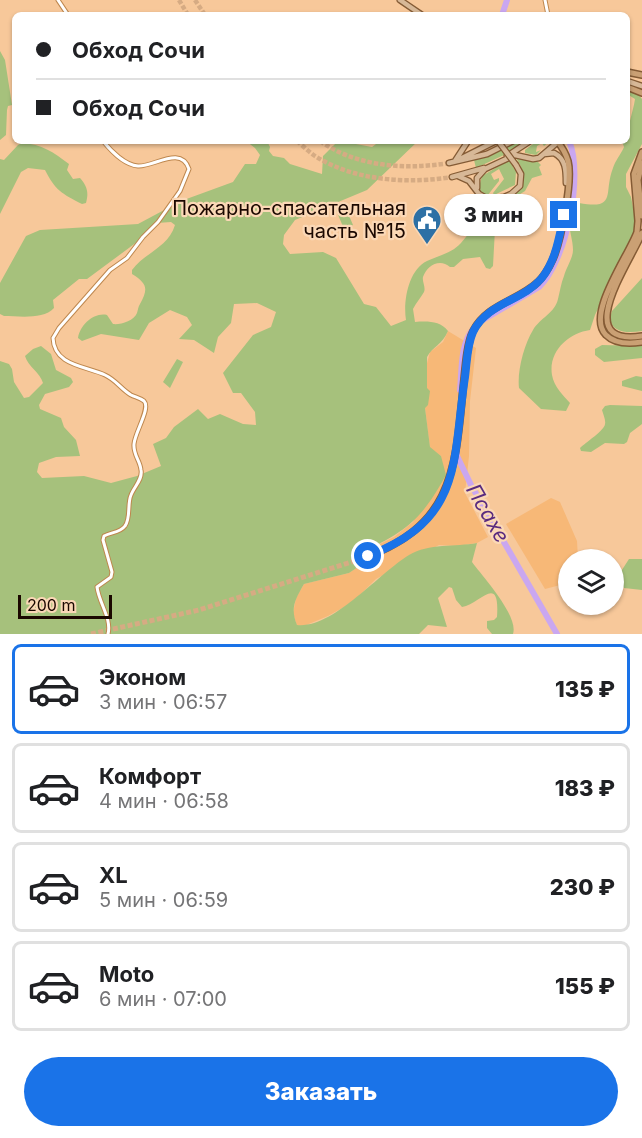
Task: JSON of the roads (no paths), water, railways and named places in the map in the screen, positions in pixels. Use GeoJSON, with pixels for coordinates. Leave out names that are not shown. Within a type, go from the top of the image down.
{"type":"FeatureCollection","features":[{"type":"Feature","properties":{"kind":"highway"},"geometry":{"type":"LineString","coordinates":[[358,560],[392,546],[410,534],[431,514],[447,487],[457,452],[464,383],[473,331],[491,310],[532,287],[546,272],[553,259],[559,240],[568,187],[568,162],[560,144]]}},
{"type":"Feature","properties":{"kind":"highway"},"geometry":{"type":"LineString","coordinates":[[642,152],[634,174],[637,232],[605,300],[599,321],[603,332],[611,339],[628,343],[642,342]]}},
{"type":"Feature","properties":{"kind":"highway"},"geometry":{"type":"LineString","coordinates":[[642,163],[638,180],[642,216]]}},
{"type":"Feature","properties":{"kind":"highway"},"geometry":{"type":"LineString","coordinates":[[642,233],[620,279],[606,316],[608,326],[615,334],[627,337],[642,336]]}},
{"type":"Feature","properties":{"kind":"main road"},"geometry":{"type":"LineString","coordinates":[[400,0],[418,12]]}},
{"type":"Feature","properties":{"kind":"main road"},"geometry":{"type":"LineString","coordinates":[[452,163],[467,144]]}},
{"type":"Feature","properties":{"kind":"main road"},"geometry":{"type":"LineString","coordinates":[[452,163],[491,144]]}},
{"type":"Feature","properties":{"kind":"main road"},"geometry":{"type":"LineString","coordinates":[[499,144],[516,165],[521,174],[520,186],[511,194],[488,199],[479,194],[477,188],[480,173],[493,164],[525,144]]}},
{"type":"Feature","properties":{"kind":"main road"},"geometry":{"type":"LineString","coordinates":[[452,163],[487,154],[507,144]]}},
{"type":"Feature","properties":{"kind":"main road"},"geometry":{"type":"LineString","coordinates":[[477,188],[469,181],[455,176],[515,155],[536,159],[556,144]]}},
{"type":"Feature","properties":{"kind":"main road"},"geometry":{"type":"LineString","coordinates":[[544,154],[554,153],[562,159],[568,187]]}},
{"type":"Feature","properties":{"kind":"street"},"geometry":{"type":"LineString","coordinates":[[107,144],[131,164],[145,166],[170,158],[178,158],[186,162],[189,169],[180,191],[158,222],[127,258],[110,270],[59,328],[53,338],[55,348],[64,360],[109,377],[124,390],[144,401],[147,407],[137,429],[134,454],[140,465],[141,474],[131,495],[126,524],[121,530],[104,536],[103,540],[112,572],[111,577],[98,586],[98,590],[109,623],[108,634]]}},
{"type":"Feature","properties":{"kind":"waterway","name":"Псахе"},"geometry":{"type":"LineString","coordinates":[[503,12],[507,0]]}},
{"type":"Feature","properties":{"kind":"waterway","name":"Псахе"},"geometry":{"type":"LineString","coordinates":[[481,321],[539,287],[549,275],[564,239],[570,217],[574,175],[570,144]]}},
{"type":"Feature","properties":{"kind":"waterway","name":"Псахе"},"geometry":{"type":"LineString","coordinates":[[460,390],[464,349],[469,334],[474,328]]}},
{"type":"Feature","properties":{"kind":"waterway","name":"Псахе"},"geometry":{"type":"LineString","coordinates":[[457,448],[457,456],[471,485],[557,634]]}},
{"type":"Feature","properties":{"kind":"tunnel"},"geometry":{"type":"LineString","coordinates":[[179,0],[186,12]]}},
{"type":"Feature","properties":{"kind":"tunnel"},"geometry":{"type":"LineString","coordinates":[[195,0],[203,12]]}},
{"type":"Feature","properties":{"kind":"tunnel"},"geometry":{"type":"LineString","coordinates":[[301,144],[315,156],[330,164],[364,175],[400,180],[452,177]]}},
{"type":"Feature","properties":{"kind":"tunnel"},"geometry":{"type":"LineString","coordinates":[[325,144],[350,156],[382,164],[416,166],[449,163]]}},
{"type":"Feature","properties":{"kind":"tunnel"},"geometry":{"type":"LineString","coordinates":[[91,634],[199,610],[358,560]]}},
{"type":"Feature","properties":{"kind":"place","name":"Пожарно-спасательная часть №15"},"geometry":{"type":"Point","coordinates":[427,246]}}]}
